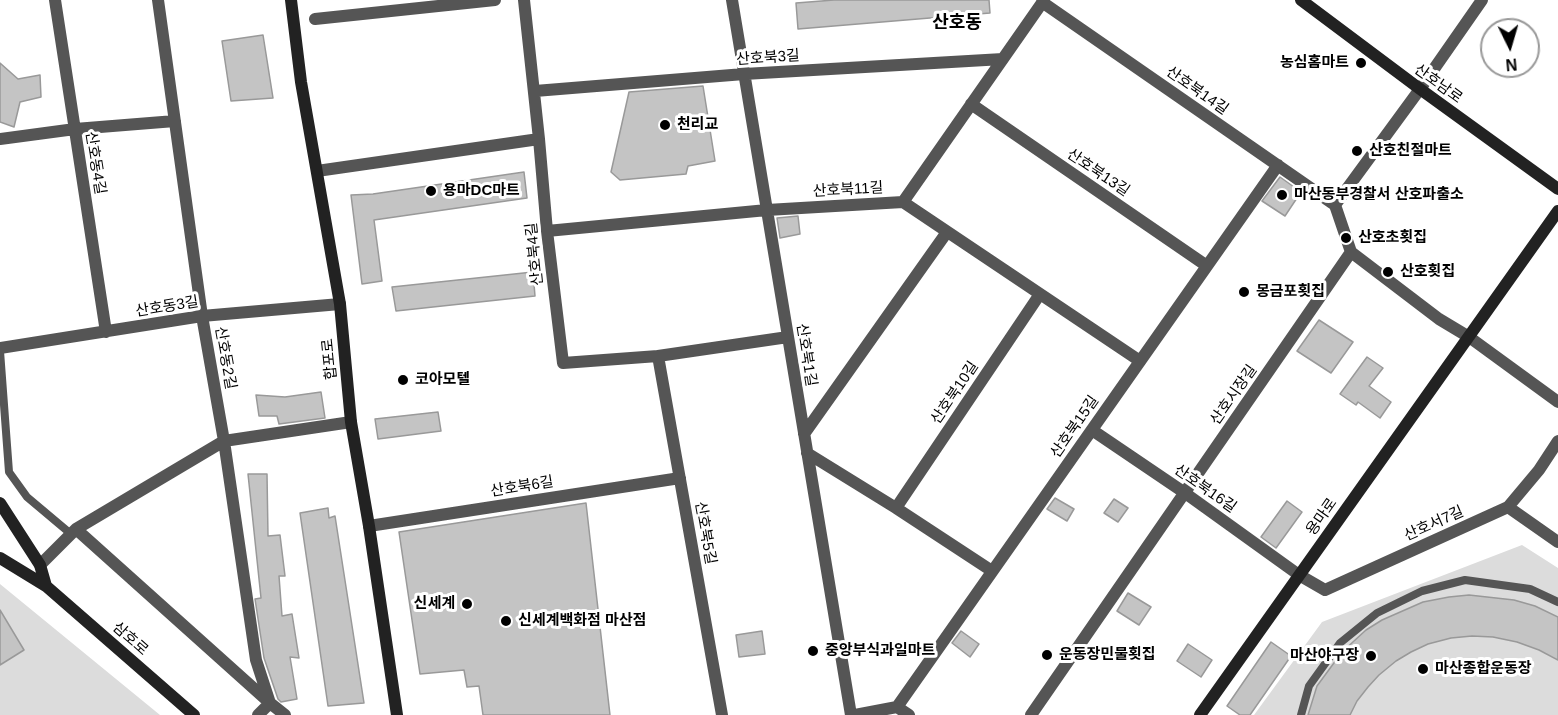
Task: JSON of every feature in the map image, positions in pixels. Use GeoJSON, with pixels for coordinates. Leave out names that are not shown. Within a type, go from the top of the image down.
{"type":"FeatureCollection","features":[{"type":"Feature","properties":{"kind":"main road","name":"합포로"},"geometry":{"type":"LineString","coordinates":[[291,0],[301,82],[340,304],[351,422],[397,715]]}},
{"type":"Feature","properties":{"kind":"main road","name":"산호남로"},"geometry":{"type":"LineString","coordinates":[[1302,0],[1558,189]]}},
{"type":"Feature","properties":{"kind":"main road","name":"용마로"},"geometry":{"type":"LineString","coordinates":[[1200,715],[1558,211]]}},
{"type":"Feature","properties":{"kind":"main road"},"geometry":{"type":"LineString","coordinates":[[0,503],[40,565],[46,586]]}},
{"type":"Feature","properties":{"kind":"main road","name":"삼호로"},"geometry":{"type":"LineString","coordinates":[[0,558],[46,586],[194,715]]}},
{"type":"Feature","properties":{"kind":"street","name":"산호동4길"},"geometry":{"type":"LineString","coordinates":[[55,0],[106,332]]}},
{"type":"Feature","properties":{"kind":"street","name":"산호동2길"},"geometry":{"type":"LineString","coordinates":[[158,0],[202,316],[224,441],[256,660],[270,703]]}},
{"type":"Feature","properties":{"kind":"street"},"geometry":{"type":"LineString","coordinates":[[315,19],[495,0]]}},
{"type":"Feature","properties":{"kind":"street","name":"산호북4길"},"geometry":{"type":"LineString","coordinates":[[524,0],[535,91],[547,231],[563,363],[658,356],[788,336]]}},
{"type":"Feature","properties":{"kind":"street","name":"산호북1길"},"geometry":{"type":"LineString","coordinates":[[732,0],[853,715]]}},
{"type":"Feature","properties":{"kind":"street"},"geometry":{"type":"LineString","coordinates":[[1482,0],[1335,205],[1351,252],[1439,319],[1469,336],[1558,402]]}},
{"type":"Feature","properties":{"kind":"street"},"geometry":{"type":"LineString","coordinates":[[903,202],[1043,1]]}},
{"type":"Feature","properties":{"kind":"street","name":"산호북14길"},"geometry":{"type":"LineString","coordinates":[[1043,1],[1335,205]]}},
{"type":"Feature","properties":{"kind":"street","name":"산호북3길"},"geometry":{"type":"LineString","coordinates":[[535,91],[744,74],[1003,59]]}},
{"type":"Feature","properties":{"kind":"street","name":"산호북13길"},"geometry":{"type":"LineString","coordinates":[[971,104],[1207,266]]}},
{"type":"Feature","properties":{"kind":"street"},"geometry":{"type":"LineString","coordinates":[[0,139],[75,129],[175,121]]}},
{"type":"Feature","properties":{"kind":"street"},"geometry":{"type":"LineString","coordinates":[[316,171],[539,139]]}},
{"type":"Feature","properties":{"kind":"street","name":"산호북15길"},"geometry":{"type":"LineString","coordinates":[[897,707],[1278,165]]}},
{"type":"Feature","properties":{"kind":"street","name":"산호북11길"},"geometry":{"type":"LineString","coordinates":[[547,231],[767,210],[903,202],[1140,361]]}},
{"type":"Feature","properties":{"kind":"street"},"geometry":{"type":"LineString","coordinates":[[804,434],[947,232]]}},
{"type":"Feature","properties":{"kind":"street","name":"산호시장길"},"geometry":{"type":"LineString","coordinates":[[1031,715],[1351,252]]}},
{"type":"Feature","properties":{"kind":"street","name":"산호북10길"},"geometry":{"type":"LineString","coordinates":[[896,508],[1040,294]]}},
{"type":"Feature","properties":{"kind":"street","name":"산호동3길"},"geometry":{"type":"LineString","coordinates":[[0,350],[202,316],[340,304]]}},
{"type":"Feature","properties":{"kind":"street","name":"산호북5길"},"geometry":{"type":"LineString","coordinates":[[658,356],[722,715]]}},
{"type":"Feature","properties":{"kind":"street"},"geometry":{"type":"LineString","coordinates":[[40,565],[73,532],[224,441],[351,422]]}},
{"type":"Feature","properties":{"kind":"street","name":"산호북16길"},"geometry":{"type":"LineString","coordinates":[[1092,430],[1299,575]]}},
{"type":"Feature","properties":{"kind":"street","name":"산호서7길"},"geometry":{"type":"LineString","coordinates":[[1299,575],[1326,590],[1508,507],[1539,470],[1558,441]]}},
{"type":"Feature","properties":{"kind":"street"},"geometry":{"type":"LineString","coordinates":[[807,453],[992,571]]}},
{"type":"Feature","properties":{"kind":"street","name":"산호북6길"},"geometry":{"type":"LineString","coordinates":[[369,526],[680,478]]}},
{"type":"Feature","properties":{"kind":"street"},"geometry":{"type":"LineString","coordinates":[[1508,507],[1558,542]]}},
{"type":"Feature","properties":{"kind":"street"},"geometry":{"type":"LineString","coordinates":[[73,532],[285,715]]}},
{"type":"Feature","properties":{"kind":"street"},"geometry":{"type":"LineString","coordinates":[[258,715],[270,703]]}},
{"type":"Feature","properties":{"kind":"street"},"geometry":{"type":"LineString","coordinates":[[853,715],[897,707],[909,715]]}},
{"type":"Feature","properties":{"kind":"lane"},"geometry":{"type":"LineString","coordinates":[[0,350],[9,472],[27,497],[73,532]]}},
{"type":"Feature","properties":{"kind":"lane"},"geometry":{"type":"LineString","coordinates":[[1301,715],[1309,686],[1340,643],[1377,614],[1422,591],[1465,580],[1530,589],[1558,602]]}},
{"type":"Feature","properties":{"kind":"shaded area","name":"마산종합운동장"},"geometry":{"type":"Polygon","coordinates":[[[1522,545],[1558,568],[1558,715],[1254,715],[1322,622],[1522,545]]]}},
{"type":"Feature","properties":{"kind":"shaded area"},"geometry":{"type":"Polygon","coordinates":[[[0,584],[160,715],[0,715],[0,584]]]}},
{"type":"Feature","properties":{"kind":"building"},"geometry":{"type":"Polygon","coordinates":[[[834,0],[989,0],[990,13],[798,29],[796,3],[834,0]]]}},
{"type":"Feature","properties":{"kind":"building"},"geometry":{"type":"Polygon","coordinates":[[[263,35],[273,98],[231,101],[222,41],[263,35]]]}},
{"type":"Feature","properties":{"kind":"building"},"geometry":{"type":"Polygon","coordinates":[[[0,63],[18,79],[40,75],[41,97],[20,102],[14,127],[0,122],[0,63]]]}},
{"type":"Feature","properties":{"kind":"building","name":"천리교"},"geometry":{"type":"Polygon","coordinates":[[[703,86],[715,161],[688,166],[686,174],[620,180],[611,172],[629,92],[703,86]]]}},
{"type":"Feature","properties":{"kind":"building"},"geometry":{"type":"Polygon","coordinates":[[[524,172],[527,198],[374,220],[382,281],[362,284],[351,195],[373,194],[524,172]]]}},
{"type":"Feature","properties":{"kind":"building","name":"마산동부경찰서 산호파출소"},"geometry":{"type":"Polygon","coordinates":[[[1280,177],[1301,192],[1285,216],[1262,201],[1280,177]]]}},
{"type":"Feature","properties":{"kind":"building"},"geometry":{"type":"Polygon","coordinates":[[[798,216],[800,234],[780,238],[777,218],[798,216]]]}},
{"type":"Feature","properties":{"kind":"building"},"geometry":{"type":"Polygon","coordinates":[[[533,272],[535,296],[396,311],[392,287],[533,272]]]}},
{"type":"Feature","properties":{"kind":"building"},"geometry":{"type":"Polygon","coordinates":[[[1319,320],[1353,342],[1331,373],[1297,351],[1319,320]]]}},
{"type":"Feature","properties":{"kind":"building"},"geometry":{"type":"Polygon","coordinates":[[[1367,357],[1383,368],[1369,386],[1391,402],[1380,418],[1358,402],[1356,405],[1340,394],[1367,357]]]}},
{"type":"Feature","properties":{"kind":"building"},"geometry":{"type":"Polygon","coordinates":[[[321,392],[325,418],[279,424],[277,416],[259,416],[256,395],[285,397],[321,392]]]}},
{"type":"Feature","properties":{"kind":"building"},"geometry":{"type":"Polygon","coordinates":[[[438,412],[441,431],[378,439],[375,419],[438,412]]]}},
{"type":"Feature","properties":{"kind":"building"},"geometry":{"type":"Polygon","coordinates":[[[248,474],[267,474],[268,536],[280,535],[285,576],[279,576],[282,616],[292,614],[299,658],[290,657],[297,699],[281,702],[264,658],[255,599],[261,598],[248,474]]]}},
{"type":"Feature","properties":{"kind":"building"},"geometry":{"type":"Polygon","coordinates":[[[1055,498],[1074,509],[1067,521],[1047,509],[1055,498]]]}},
{"type":"Feature","properties":{"kind":"building"},"geometry":{"type":"Polygon","coordinates":[[[1114,499],[1128,508],[1118,522],[1104,513],[1114,499]]]}},
{"type":"Feature","properties":{"kind":"building"},"geometry":{"type":"Polygon","coordinates":[[[1287,501],[1302,512],[1276,548],[1261,537],[1287,501]]]}},
{"type":"Feature","properties":{"kind":"building","name":"신세계백화점 마산점"},"geometry":{"type":"Polygon","coordinates":[[[586,503],[610,715],[483,715],[479,686],[467,687],[464,670],[420,674],[399,532],[586,503]]]}},
{"type":"Feature","properties":{"kind":"building"},"geometry":{"type":"Polygon","coordinates":[[[328,508],[329,518],[335,516],[364,703],[328,706],[300,513],[328,508]]]}},
{"type":"Feature","properties":{"kind":"building"},"geometry":{"type":"Polygon","coordinates":[[[1128,593],[1151,607],[1139,625],[1117,611],[1128,593]]]}},
{"type":"Feature","properties":{"kind":"building","name":"마산야구장"},"geometry":{"type":"Polygon","coordinates":[[[1469,595],[1514,600],[1535,606],[1558,617],[1558,660],[1517,642],[1493,637],[1451,638],[1428,644],[1396,661],[1368,687],[1350,715],[1308,715],[1317,686],[1342,652],[1366,630],[1382,620],[1423,602],[1469,595]]]}},
{"type":"Feature","properties":{"kind":"building"},"geometry":{"type":"Polygon","coordinates":[[[0,610],[24,650],[0,665],[0,610]]]}},
{"type":"Feature","properties":{"kind":"building"},"geometry":{"type":"Polygon","coordinates":[[[762,631],[765,654],[739,657],[736,635],[762,631]]]}},
{"type":"Feature","properties":{"kind":"building"},"geometry":{"type":"Polygon","coordinates":[[[961,631],[979,644],[970,657],[952,643],[961,631]]]}},
{"type":"Feature","properties":{"kind":"building"},"geometry":{"type":"Polygon","coordinates":[[[1271,642],[1291,656],[1250,715],[1240,715],[1227,706],[1271,642]]]}},
{"type":"Feature","properties":{"kind":"building"},"geometry":{"type":"Polygon","coordinates":[[[1188,644],[1212,660],[1201,677],[1177,661],[1188,644]]]}},
{"type":"Feature","properties":{"kind":"place","name":"농심홈마트"},"geometry":{"type":"Point","coordinates":[1361,63]}},
{"type":"Feature","properties":{"kind":"place","name":"천리교"},"geometry":{"type":"Point","coordinates":[665,125]}},
{"type":"Feature","properties":{"kind":"place","name":"산호친절마트"},"geometry":{"type":"Point","coordinates":[1357,151]}},
{"type":"Feature","properties":{"kind":"place","name":"용마DC마트"},"geometry":{"type":"Point","coordinates":[431,191]}},
{"type":"Feature","properties":{"kind":"place","name":"마산동부경찰서 산호파출소"},"geometry":{"type":"Point","coordinates":[1282,195]}},
{"type":"Feature","properties":{"kind":"place","name":"산호초횟집"},"geometry":{"type":"Point","coordinates":[1346,238]}},
{"type":"Feature","properties":{"kind":"place","name":"산호횟집"},"geometry":{"type":"Point","coordinates":[1388,272]}},
{"type":"Feature","properties":{"kind":"place","name":"몽금포횟집"},"geometry":{"type":"Point","coordinates":[1244,292]}},
{"type":"Feature","properties":{"kind":"place","name":"코아모텔"},"geometry":{"type":"Point","coordinates":[403,380]}},
{"type":"Feature","properties":{"kind":"place","name":"신세계"},"geometry":{"type":"Point","coordinates":[467,604]}},
{"type":"Feature","properties":{"kind":"place","name":"신세계백화점 마산점"},"geometry":{"type":"Point","coordinates":[506,621]}},
{"type":"Feature","properties":{"kind":"place","name":"중앙부식과일마트"},"geometry":{"type":"Point","coordinates":[813,651]}},
{"type":"Feature","properties":{"kind":"place","name":"운동장민물횟집"},"geometry":{"type":"Point","coordinates":[1047,655]}},
{"type":"Feature","properties":{"kind":"place","name":"마산야구장"},"geometry":{"type":"Point","coordinates":[1371,656]}},
{"type":"Feature","properties":{"kind":"place","name":"마산종합운동장"},"geometry":{"type":"Point","coordinates":[1423,669]}},
{"type":"Feature","properties":{"kind":"district","name":"산호동"},"geometry":{"type":"Point","coordinates":[957,23]}}]}
